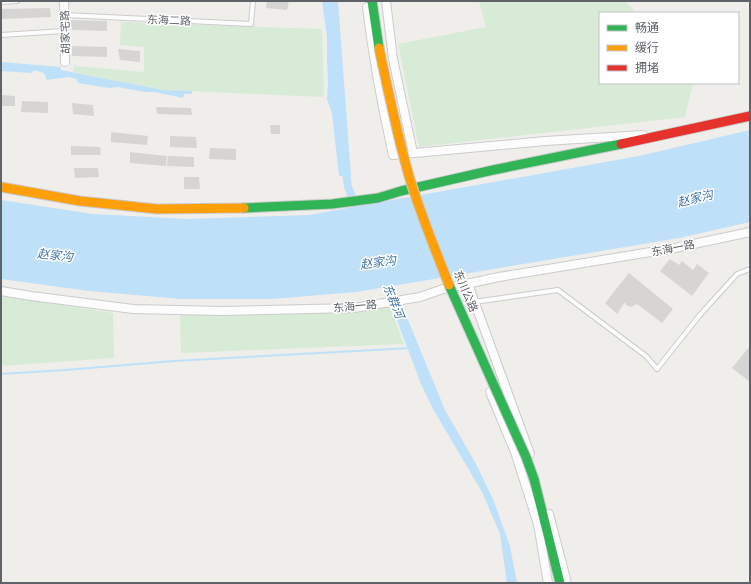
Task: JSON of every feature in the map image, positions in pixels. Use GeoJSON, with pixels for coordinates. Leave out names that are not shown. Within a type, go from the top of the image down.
{"type":"FeatureCollection","features":[{"type":"Feature","properties":{"kind":"street","name":"胡家宅路"},"geometry":{"type":"LineString","coordinates":[[64,1],[65,62]]}},
{"type":"Feature","properties":{"kind":"street"},"geometry":{"type":"LineString","coordinates":[[366,1],[382,108],[393,155],[545,141],[676,133]]}},
{"type":"Feature","properties":{"kind":"street","name":"东川公路"},"geometry":{"type":"LineString","coordinates":[[372,1],[378,48],[400,145],[418,202],[440,261],[526,456],[538,491],[554,565],[560,583]]}},
{"type":"Feature","properties":{"kind":"street"},"geometry":{"type":"LineString","coordinates":[[386,1],[393,59],[413,153]]}},
{"type":"Feature","properties":{"kind":"street"},"geometry":{"type":"LineString","coordinates":[[1,187],[80,201],[157,209],[253,208],[332,204],[378,198],[401,191],[493,170],[676,133],[750,116]]}},
{"type":"Feature","properties":{"kind":"street","name":"东海一路"},"geometry":{"type":"LineString","coordinates":[[1,291],[133,309],[222,311],[354,308],[420,297],[444,289],[499,277],[675,248],[750,232]]}},
{"type":"Feature","properties":{"kind":"street"},"geometry":{"type":"LineString","coordinates":[[468,284],[540,480],[568,583]]}},
{"type":"Feature","properties":{"kind":"street"},"geometry":{"type":"LineString","coordinates":[[444,289],[454,305],[515,452],[538,524],[548,583]]}},
{"type":"Feature","properties":{"kind":"lane"},"geometry":{"type":"LineString","coordinates":[[1,2],[17,1]]}},
{"type":"Feature","properties":{"kind":"lane","name":"东海二路"},"geometry":{"type":"LineString","coordinates":[[65,15],[251,24],[253,1]]}},
{"type":"Feature","properties":{"kind":"lane"},"geometry":{"type":"LineString","coordinates":[[1,35],[65,31]]}},
{"type":"Feature","properties":{"kind":"lane"},"geometry":{"type":"LineString","coordinates":[[454,305],[558,290],[646,356],[658,369],[699,316],[737,274],[750,269]]}},
{"type":"Feature","properties":{"kind":"green space"},"geometry":{"type":"Polygon","coordinates":[[[479,1],[625,1],[636,12],[599,12],[599,84],[693,84],[685,117],[419,147],[398,44],[486,27],[479,1]]]}},
{"type":"Feature","properties":{"kind":"green space"},"geometry":{"type":"Polygon","coordinates":[[[121,22],[322,29],[324,97],[163,90],[73,72],[74,66],[144,72],[144,47],[120,45],[121,22]]]}},
{"type":"Feature","properties":{"kind":"green space"},"geometry":{"type":"Polygon","coordinates":[[[1,295],[113,313],[114,358],[1,366],[1,295]]]}},
{"type":"Feature","properties":{"kind":"green space"},"geometry":{"type":"Polygon","coordinates":[[[390,307],[404,344],[181,353],[180,314],[390,307]]]}},
{"type":"Feature","properties":{"kind":"water"},"geometry":{"type":"Polygon","coordinates":[[[322,1],[338,1],[351,176],[339,176],[332,113],[327,99],[327,37],[322,1]]]}},
{"type":"Feature","properties":{"kind":"water"},"geometry":{"type":"Polygon","coordinates":[[[1,62],[61,67],[61,70],[163,90],[192,91],[192,94],[184,94],[183,98],[155,92],[144,92],[118,87],[109,88],[78,83],[77,79],[68,77],[47,80],[44,73],[34,70],[32,73],[1,71],[1,62]]]}},
{"type":"Feature","properties":{"kind":"water","name":"赵家沟"},"geometry":{"type":"Polygon","coordinates":[[[750,130],[750,222],[679,238],[356,292],[273,299],[181,299],[89,291],[1,279],[1,200],[93,214],[188,219],[309,215],[639,156],[750,130]]]}},
{"type":"Feature","properties":{"kind":"water"},"geometry":{"type":"Polygon","coordinates":[[[401,303],[445,410],[476,464],[493,499],[510,546],[517,583],[507,583],[500,534],[482,492],[433,409],[421,384],[391,304],[401,303]]]}},
{"type":"Feature","properties":{"kind":"building"},"geometry":{"type":"Polygon","coordinates":[[[267,1],[289,1],[287,10],[266,8],[267,1]]]}},
{"type":"Feature","properties":{"kind":"building"},"geometry":{"type":"Polygon","coordinates":[[[50,8],[51,17],[1,19],[1,9],[50,8]]]}},
{"type":"Feature","properties":{"kind":"building"},"geometry":{"type":"Polygon","coordinates":[[[71,20],[107,21],[107,31],[72,30],[71,20]]]}},
{"type":"Feature","properties":{"kind":"building"},"geometry":{"type":"Polygon","coordinates":[[[72,46],[107,47],[107,57],[72,56],[72,46]]]}},
{"type":"Feature","properties":{"kind":"building"},"geometry":{"type":"Polygon","coordinates":[[[118,49],[140,51],[140,62],[120,60],[118,49]]]}},
{"type":"Feature","properties":{"kind":"building"},"geometry":{"type":"Polygon","coordinates":[[[1,95],[15,96],[15,106],[1,106],[1,95]]]}},
{"type":"Feature","properties":{"kind":"building"},"geometry":{"type":"Polygon","coordinates":[[[22,101],[48,102],[48,113],[21,112],[22,101]]]}},
{"type":"Feature","properties":{"kind":"building"},"geometry":{"type":"Polygon","coordinates":[[[72,103],[93,105],[94,116],[73,114],[72,103]]]}},
{"type":"Feature","properties":{"kind":"building"},"geometry":{"type":"Polygon","coordinates":[[[156,107],[191,108],[192,115],[157,114],[156,107]]]}},
{"type":"Feature","properties":{"kind":"building"},"geometry":{"type":"Polygon","coordinates":[[[270,125],[280,125],[280,134],[271,134],[270,125]]]}},
{"type":"Feature","properties":{"kind":"building"},"geometry":{"type":"Polygon","coordinates":[[[111,132],[148,136],[147,145],[111,142],[111,132]]]}},
{"type":"Feature","properties":{"kind":"building"},"geometry":{"type":"Polygon","coordinates":[[[170,136],[196,137],[197,148],[170,147],[170,136]]]}},
{"type":"Feature","properties":{"kind":"building"},"geometry":{"type":"Polygon","coordinates":[[[71,146],[100,147],[101,155],[71,155],[71,146]]]}},
{"type":"Feature","properties":{"kind":"building"},"geometry":{"type":"Polygon","coordinates":[[[210,148],[236,149],[236,160],[209,159],[210,148]]]}},
{"type":"Feature","properties":{"kind":"building"},"geometry":{"type":"Polygon","coordinates":[[[130,152],[167,156],[166,166],[130,163],[130,152]]]}},
{"type":"Feature","properties":{"kind":"building"},"geometry":{"type":"Polygon","coordinates":[[[168,156],[194,157],[194,167],[167,166],[168,156]]]}},
{"type":"Feature","properties":{"kind":"building"},"geometry":{"type":"Polygon","coordinates":[[[74,168],[98,168],[99,177],[75,178],[74,168]]]}},
{"type":"Feature","properties":{"kind":"building"},"geometry":{"type":"Polygon","coordinates":[[[184,177],[199,177],[200,189],[184,189],[184,177]]]}},
{"type":"Feature","properties":{"kind":"building"},"geometry":{"type":"Polygon","coordinates":[[[670,259],[679,265],[682,261],[693,270],[697,264],[709,273],[692,296],[660,271],[670,259]]]}},
{"type":"Feature","properties":{"kind":"building"},"geometry":{"type":"Polygon","coordinates":[[[629,273],[673,309],[662,323],[637,304],[631,307],[626,305],[625,302],[617,314],[605,303],[629,273]]]}},
{"type":"Feature","properties":{"kind":"building"},"geometry":{"type":"Polygon","coordinates":[[[750,346],[750,382],[732,368],[750,346]]]}},
{"type":"Feature","properties":{"kind":"waterway","name":"东群河"},"geometry":{"type":"LineString","coordinates":[[345,165],[348,187],[355,204]]}},
{"type":"Feature","properties":{"kind":"waterway","name":"东群河"},"geometry":{"type":"LineString","coordinates":[[384,278],[396,306]]}},
{"type":"Feature","properties":{"kind":"waterway"},"geometry":{"type":"LineString","coordinates":[[1,374],[174,361],[411,348]]}},
{"type":"Feature","properties":{"kind":"traffic: fast"},"geometry":{"type":"LineString","coordinates":[[372,1],[379,48]]}},
{"type":"Feature","properties":{"kind":"traffic: fast"},"geometry":{"type":"LineString","coordinates":[[244,208],[332,204],[378,198],[401,191],[493,170],[621,144]]}},
{"type":"Feature","properties":{"kind":"traffic: fast"},"geometry":{"type":"LineString","coordinates":[[449,285],[526,457],[534,479]]}},
{"type":"Feature","properties":{"kind":"traffic: fast"},"geometry":{"type":"LineString","coordinates":[[534,479],[560,583]]}},
{"type":"Feature","properties":{"kind":"traffic: slow"},"geometry":{"type":"LineString","coordinates":[[379,48],[413,190],[449,285]]}},
{"type":"Feature","properties":{"kind":"traffic: slow"},"geometry":{"type":"LineString","coordinates":[[1,187],[80,201],[157,209],[244,208]]}},
{"type":"Feature","properties":{"kind":"traffic: jam"},"geometry":{"type":"LineString","coordinates":[[621,144],[750,116]]}}]}
